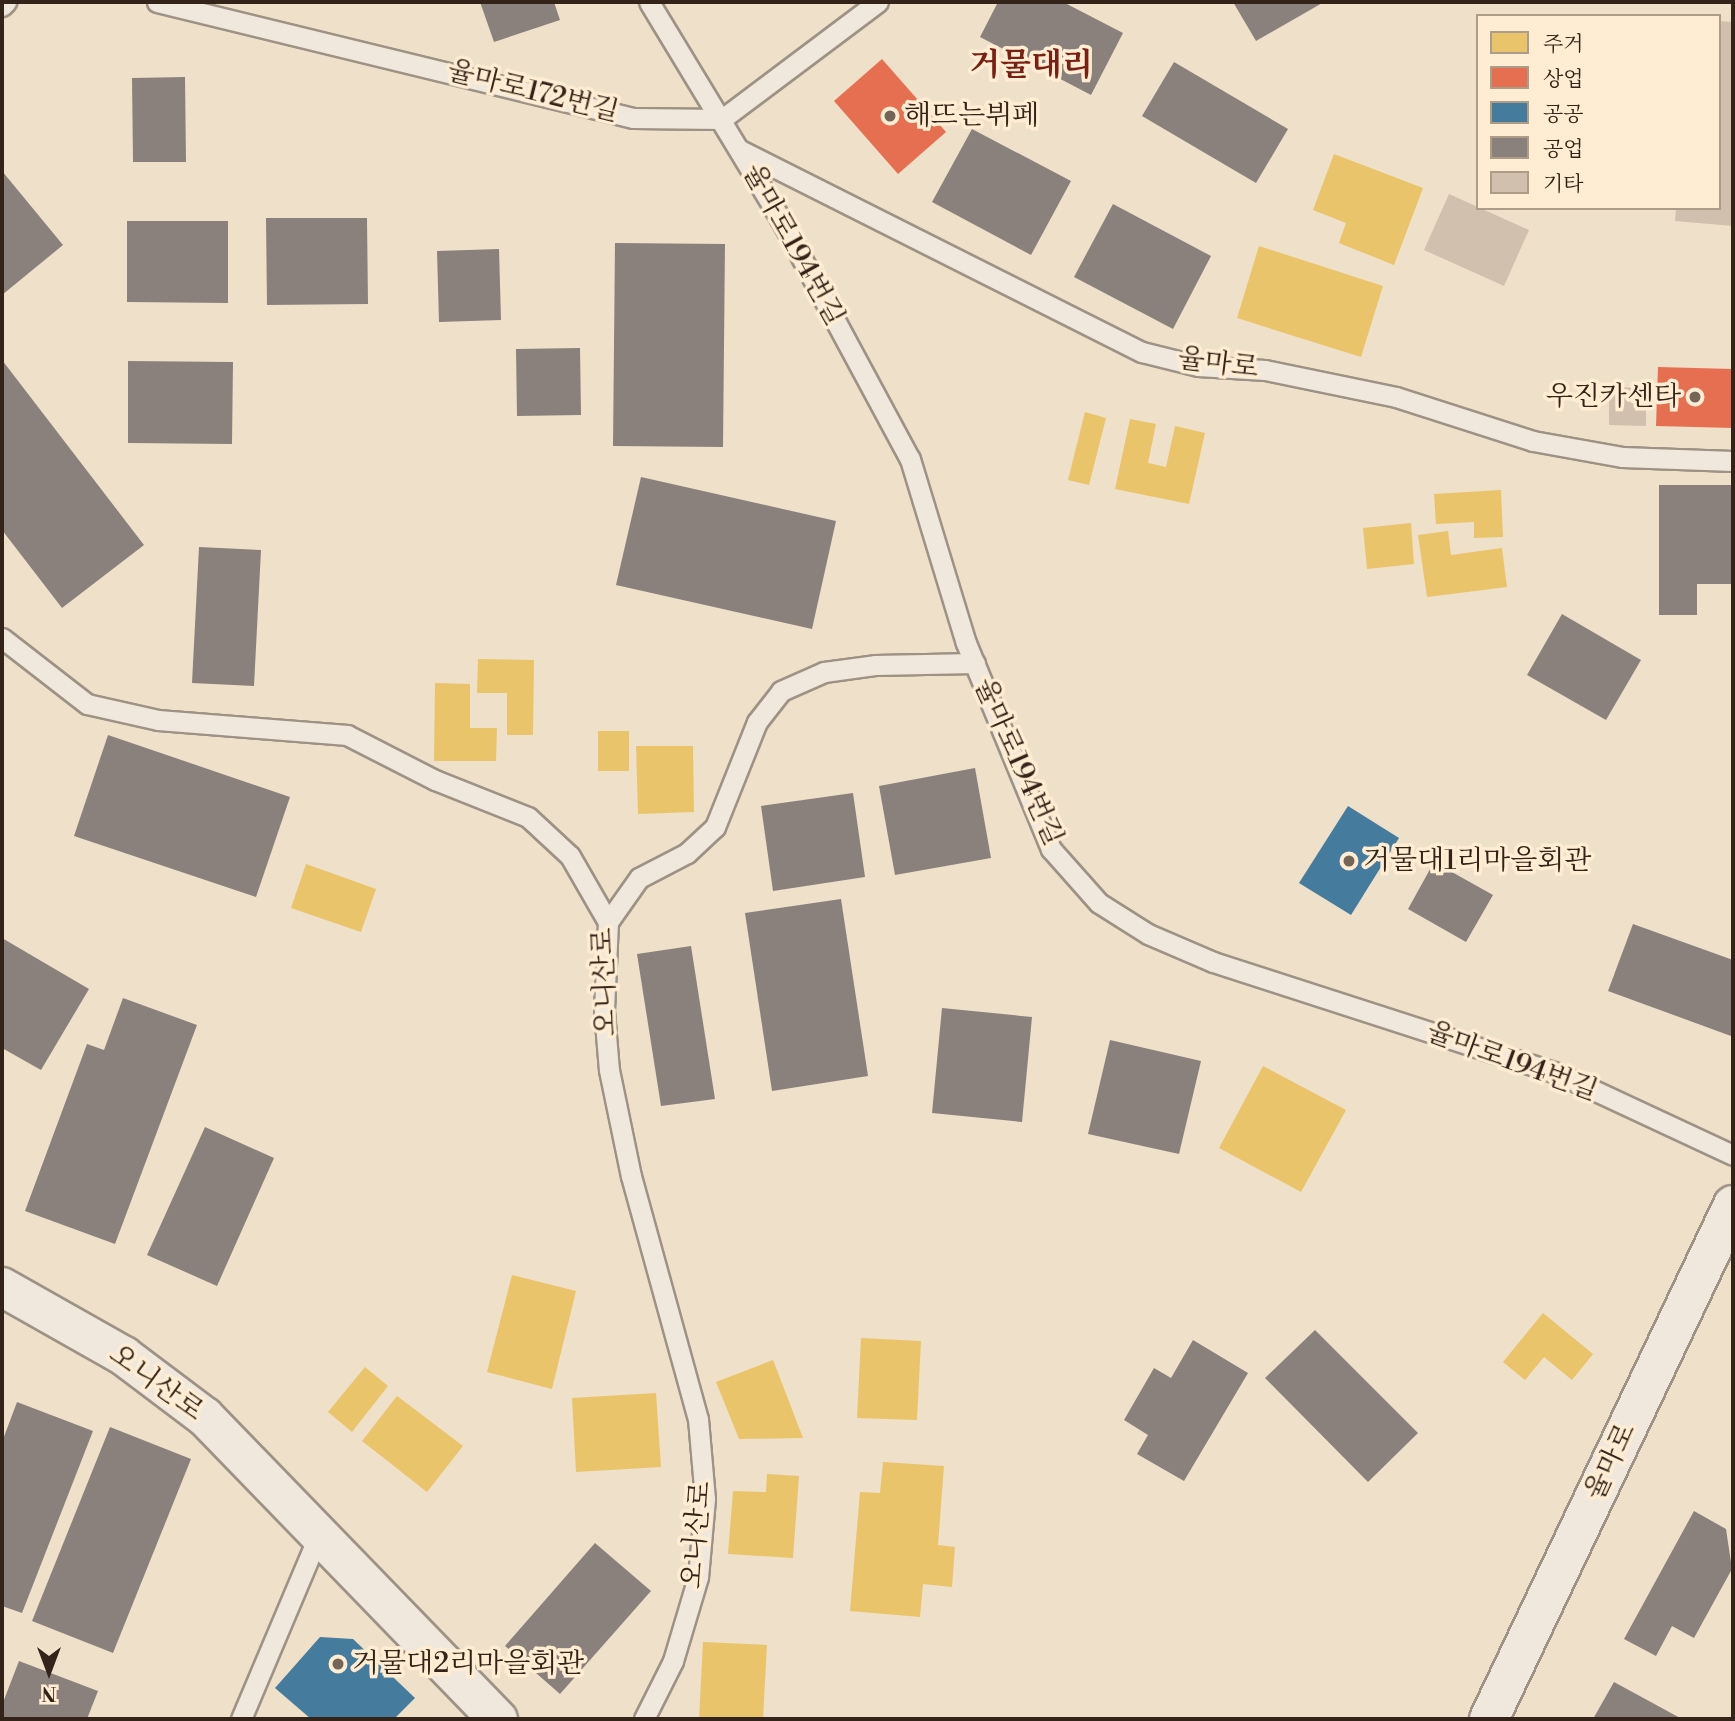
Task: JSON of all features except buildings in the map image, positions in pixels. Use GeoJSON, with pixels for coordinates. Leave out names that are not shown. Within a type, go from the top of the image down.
{"type":"FeatureCollection","features":[{"type":"Feature","properties":{"kind":"street","name":"율마로"},"geometry":{"type":"LineString","coordinates":[[1489,1719],[1733,1205]]}},
{"type":"Feature","properties":{"kind":"street","name":"오니산로"},"geometry":{"type":"LineString","coordinates":[[2,1287],[124,1356],[205,1417],[318,1537],[498,1719]]}},
{"type":"Feature","properties":{"kind":"lane"},"geometry":{"type":"LineString","coordinates":[[2,6],[6,2]]}},
{"type":"Feature","properties":{"kind":"lane","name":"율마로172번길"},"geometry":{"type":"LineString","coordinates":[[157,2],[633,118],[722,119]]}},
{"type":"Feature","properties":{"kind":"lane","name":"율마로194번길"},"geometry":{"type":"LineString","coordinates":[[649,2],[740,150],[909,460],[975,663],[1051,849],[1099,903],[1148,934],[1213,962],[1557,1073],[1733,1155]]}},
{"type":"Feature","properties":{"kind":"lane"},"geometry":{"type":"LineString","coordinates":[[722,119],[878,2]]}},
{"type":"Feature","properties":{"kind":"lane","name":"율마로"},"geometry":{"type":"LineString","coordinates":[[740,150],[1142,352],[1198,366],[1265,370],[1396,397],[1532,441],[1622,457],[1733,461]]}},
{"type":"Feature","properties":{"kind":"lane","name":"오니산로"},"geometry":{"type":"LineString","coordinates":[[2,638],[87,704],[158,720],[346,735],[435,780],[528,817],[570,856],[608,922],[604,1010],[609,1070],[632,1176],[698,1419],[705,1499],[698,1577],[673,1661],[644,1719]]}},
{"type":"Feature","properties":{"kind":"lane"},"geometry":{"type":"LineString","coordinates":[[608,922],[639,878],[687,853],[715,827],[757,722],[781,691],[824,672],[875,665],[975,663]]}},
{"type":"Feature","properties":{"kind":"lane"},"geometry":{"type":"LineString","coordinates":[[241,1719],[318,1537]]}},
{"type":"Feature","properties":{"kind":"place","name":"해뜨는뷔페"},"geometry":{"type":"Point","coordinates":[890,116]}},
{"type":"Feature","properties":{"kind":"place","name":"우진카센타"},"geometry":{"type":"Point","coordinates":[1695,397]}},
{"type":"Feature","properties":{"kind":"place","name":"거물대1리마을회관"},"geometry":{"type":"Point","coordinates":[1349,861]}},
{"type":"Feature","properties":{"kind":"place","name":"거물대2리마을회관"},"geometry":{"type":"Point","coordinates":[338,1664]}},
{"type":"Feature","properties":{"kind":"district","name":"거물대리"},"geometry":{"type":"Point","coordinates":[1031,65]}}]}
